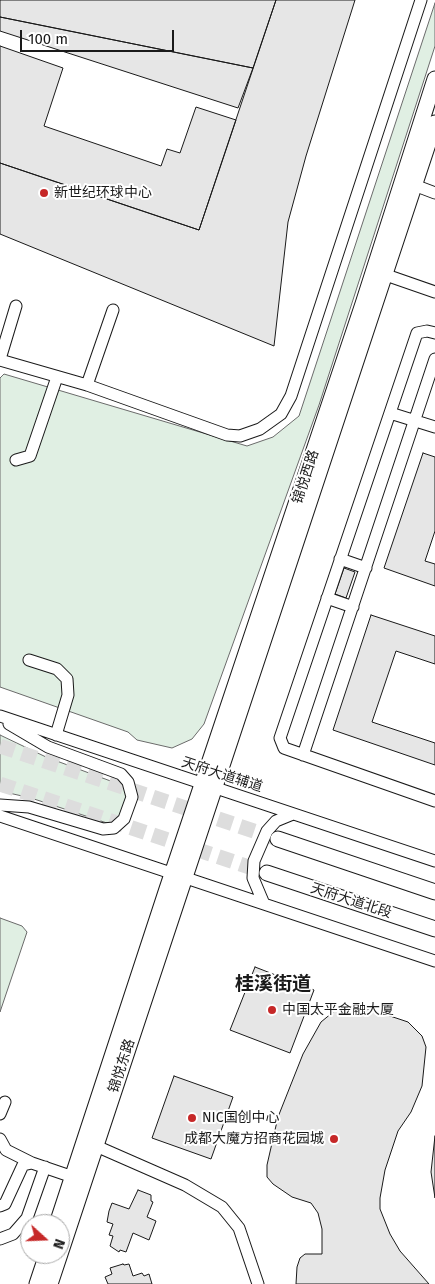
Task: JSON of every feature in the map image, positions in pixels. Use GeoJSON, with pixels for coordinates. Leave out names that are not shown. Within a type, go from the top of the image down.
{"type":"FeatureCollection","features":[{"type":"Feature","properties":{"kind":"main road","name":"锦悦西路"},"geometry":{"type":"LineString","coordinates":[[209,786],[435,79]]}},
{"type":"Feature","properties":{"kind":"main road","name":"锦悦西路"},"geometry":{"type":"LineString","coordinates":[[178,875],[386,275],[435,123]]}},
{"type":"Feature","properties":{"kind":"main road"},"geometry":{"type":"LineString","coordinates":[[278,839],[435,892]]}},
{"type":"Feature","properties":{"kind":"main road","name":"天府大道北段"},"geometry":{"type":"LineString","coordinates":[[266,873],[435,929]]}},
{"type":"Feature","properties":{"kind":"main road","name":"锦悦东路"},"geometry":{"type":"LineString","coordinates":[[70,1224],[96,1146],[178,875]]}},
{"type":"Feature","properties":{"kind":"main road","name":"锦悦东路"},"geometry":{"type":"LineString","coordinates":[[61,1214],[178,875]]}},
{"type":"Feature","properties":{"kind":"main road"},"geometry":{"type":"LineString","coordinates":[[37,1284],[44,1264]]}},
{"type":"Feature","properties":{"kind":"main road","name":"锦悦东路"},"geometry":{"type":"LineString","coordinates":[[50,1284],[57,1264]]}},
{"type":"Feature","properties":{"kind":"street"},"geometry":{"type":"LineString","coordinates":[[16,306],[0,359],[87,385],[227,435],[240,436],[260,430],[280,414],[291,396],[421,0]]}},
{"type":"Feature","properties":{"kind":"street"},"geometry":{"type":"LineString","coordinates":[[414,185],[435,193]]}},
{"type":"Feature","properties":{"kind":"street"},"geometry":{"type":"LineString","coordinates":[[386,275],[435,292]]}},
{"type":"Feature","properties":{"kind":"street"},"geometry":{"type":"LineString","coordinates":[[87,385],[113,310]]}},
{"type":"Feature","properties":{"kind":"street"},"geometry":{"type":"LineString","coordinates":[[435,334],[427,331],[417,333],[280,738],[284,748],[435,801]]}},
{"type":"Feature","properties":{"kind":"street"},"geometry":{"type":"LineString","coordinates":[[303,755],[435,359]]}},
{"type":"Feature","properties":{"kind":"street"},"geometry":{"type":"LineString","coordinates":[[16,460],[30,456],[57,377]]}},
{"type":"Feature","properties":{"kind":"street"},"geometry":{"type":"LineString","coordinates":[[390,413],[435,427]]}},
{"type":"Feature","properties":{"kind":"street"},"geometry":{"type":"LineString","coordinates":[[340,559],[366,568]]}},
{"type":"Feature","properties":{"kind":"street"},"geometry":{"type":"LineString","coordinates":[[327,598],[353,607]]}},
{"type":"Feature","properties":{"kind":"street"},"geometry":{"type":"LineString","coordinates":[[29,660],[57,669],[67,679],[68,695],[56,735]]}},
{"type":"Feature","properties":{"kind":"street"},"geometry":{"type":"LineString","coordinates":[[0,718],[48,747],[121,774],[128,782],[132,797],[124,819],[114,828],[103,828],[29,807],[0,805]]}},
{"type":"Feature","properties":{"kind":"street","name":"天府大道辅道"},"geometry":{"type":"LineString","coordinates":[[0,718],[435,862]]}},
{"type":"Feature","properties":{"kind":"street"},"geometry":{"type":"LineString","coordinates":[[264,904],[253,878],[254,861],[266,831],[276,821],[293,814]]}},
{"type":"Feature","properties":{"kind":"street"},"geometry":{"type":"LineString","coordinates":[[0,816],[435,961]]}},
{"type":"Feature","properties":{"kind":"street"},"geometry":{"type":"LineString","coordinates":[[0,1114],[5,1102]]}},
{"type":"Feature","properties":{"kind":"street"},"geometry":{"type":"LineString","coordinates":[[0,1139],[6,1150],[32,1163],[74,1177]]}},
{"type":"Feature","properties":{"kind":"street"},"geometry":{"type":"LineString","coordinates":[[96,1146],[185,1186],[222,1207],[239,1228],[258,1284]]}},
{"type":"Feature","properties":{"kind":"street"},"geometry":{"type":"LineString","coordinates":[[0,1206],[5,1204],[23,1165],[32,1163]]}},
{"type":"Feature","properties":{"kind":"street"},"geometry":{"type":"LineString","coordinates":[[0,1210],[10,1205],[25,1171],[45,1167]]}},
{"type":"Feature","properties":{"kind":"street"},"geometry":{"type":"LineString","coordinates":[[0,1239],[13,1234],[27,1218],[45,1167]]}},
{"type":"Feature","properties":{"kind":"green space"},"geometry":{"type":"Polygon","coordinates":[[[435,3],[435,46],[319,405],[204,724],[192,739],[172,748],[137,740],[128,732],[0,687],[0,378],[4,374],[247,446],[273,437],[299,416],[435,3]]]}},
{"type":"Feature","properties":{"kind":"green space"},"geometry":{"type":"Polygon","coordinates":[[[0,735],[46,757],[124,786],[128,795],[119,819],[107,823],[31,798],[0,791],[0,735]]]}},
{"type":"Feature","properties":{"kind":"green space"},"geometry":{"type":"Polygon","coordinates":[[[0,918],[22,926],[27,932],[0,1012],[0,918]]]}},
{"type":"Feature","properties":{"kind":"building"},"geometry":{"type":"Polygon","coordinates":[[[0,0],[276,0],[253,68],[0,17],[0,0]]]}},
{"type":"Feature","properties":{"kind":"building","name":"新世纪环球中心"},"geometry":{"type":"Polygon","coordinates":[[[276,0],[355,0],[306,156],[288,222],[274,346],[0,234],[0,163],[199,230],[276,0]]]}},
{"type":"Feature","properties":{"kind":"building"},"geometry":{"type":"Polygon","coordinates":[[[0,17],[253,68],[238,108],[0,31],[0,17]]]}},
{"type":"Feature","properties":{"kind":"building"},"geometry":{"type":"Polygon","coordinates":[[[0,46],[63,68],[44,126],[161,166],[167,149],[180,153],[196,107],[236,120],[199,230],[0,163],[0,46]]]}},
{"type":"Feature","properties":{"kind":"building"},"geometry":{"type":"Polygon","coordinates":[[[423,453],[435,457],[435,531],[425,561],[435,564],[435,586],[384,568],[423,453]]]}},
{"type":"Feature","properties":{"kind":"building"},"geometry":{"type":"Polygon","coordinates":[[[344,568],[355,572],[346,598],[335,594],[344,568]]]}},
{"type":"Feature","properties":{"kind":"building"},"geometry":{"type":"Polygon","coordinates":[[[371,615],[435,636],[435,664],[396,651],[372,722],[435,743],[435,765],[333,730],[371,615]]]}},
{"type":"Feature","properties":{"kind":"building","name":"中国太平金融大厦"},"geometry":{"type":"Polygon","coordinates":[[[255,967],[314,990],[290,1053],[230,1030],[255,967]]]}},
{"type":"Feature","properties":{"kind":"building","name":"成都大魔方招商花园城"},"geometry":{"type":"Polygon","coordinates":[[[338,1008],[369,1009],[408,1022],[422,1036],[426,1047],[422,1086],[411,1112],[398,1131],[385,1170],[380,1209],[390,1234],[400,1251],[429,1284],[296,1284],[297,1267],[300,1258],[305,1254],[322,1254],[322,1229],[318,1213],[311,1203],[292,1197],[273,1184],[267,1177],[267,1165],[278,1117],[303,1054],[321,1022],[338,1008]]]}},
{"type":"Feature","properties":{"kind":"building","name":"NIC国创中心"},"geometry":{"type":"Polygon","coordinates":[[[174,1076],[233,1097],[211,1159],[152,1138],[174,1076]]]}},
{"type":"Feature","properties":{"kind":"building"},"geometry":{"type":"Polygon","coordinates":[[[435,1136],[435,1198],[431,1172],[435,1136]]]}},
{"type":"Feature","properties":{"kind":"building"},"geometry":{"type":"Polygon","coordinates":[[[138,1190],[151,1195],[151,1201],[153,1202],[147,1217],[156,1221],[149,1240],[133,1233],[126,1252],[120,1250],[119,1252],[110,1246],[113,1236],[109,1235],[113,1224],[107,1222],[109,1211],[112,1203],[129,1209],[138,1190]]]}},
{"type":"Feature","properties":{"kind":"building"},"geometry":{"type":"Polygon","coordinates":[[[129,1264],[133,1276],[142,1273],[144,1276],[149,1274],[152,1284],[108,1284],[105,1277],[112,1274],[110,1268],[129,1264]]]}},
{"type":"Feature","properties":{"kind":"tunnel"},"geometry":{"type":"LineString","coordinates":[[0,746],[278,839]]}},
{"type":"Feature","properties":{"kind":"tunnel"},"geometry":{"type":"LineString","coordinates":[[0,784],[267,873]]}},
{"type":"Feature","properties":{"kind":"place","name":"新世纪环球中心"},"geometry":{"type":"Point","coordinates":[44,193]}},
{"type":"Feature","properties":{"kind":"place","name":"中国太平金融大厦"},"geometry":{"type":"Point","coordinates":[272,1010]}},
{"type":"Feature","properties":{"kind":"place","name":"NIC国创中心"},"geometry":{"type":"Point","coordinates":[192,1118]}},
{"type":"Feature","properties":{"kind":"place","name":"成都大魔方招商花园城"},"geometry":{"type":"Point","coordinates":[334,1139]}},
{"type":"Feature","properties":{"kind":"district","name":"桂溪街道"},"geometry":{"type":"Point","coordinates":[273,985]}}]}
